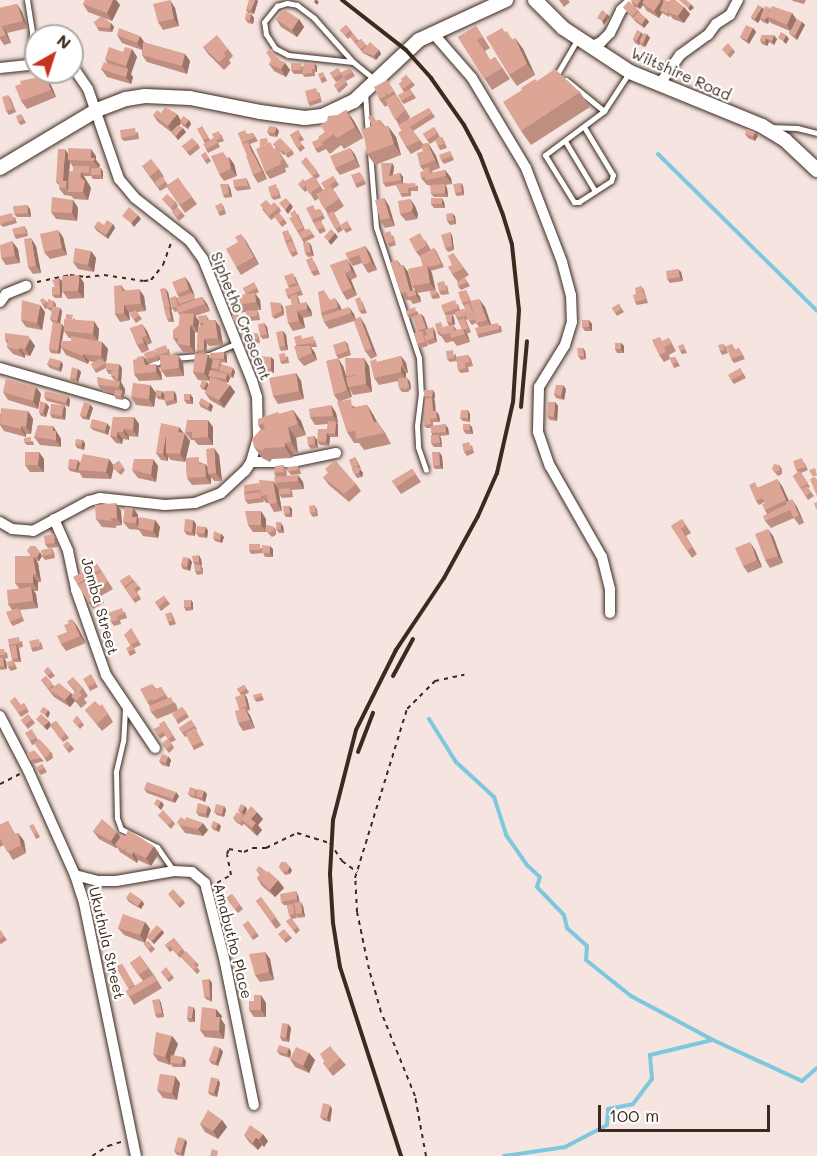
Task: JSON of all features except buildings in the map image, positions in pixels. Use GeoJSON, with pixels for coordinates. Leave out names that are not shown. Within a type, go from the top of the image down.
{"type":"FeatureCollection","features":[{"type":"Feature","properties":{"kind":"street"},"geometry":{"type":"LineString","coordinates":[[0,168],[97,110],[126,99],[166,96],[202,99],[260,112],[305,118],[337,110],[365,92],[412,46],[432,32],[506,0]]}},
{"type":"Feature","properties":{"kind":"street","name":"Wiltshire Road"},"geometry":{"type":"LineString","coordinates":[[535,0],[578,39],[630,72],[762,126],[785,140],[817,171]]}},
{"type":"Feature","properties":{"kind":"street"},"geometry":{"type":"LineString","coordinates":[[590,47],[601,42],[610,33],[621,10],[632,0]]}},
{"type":"Feature","properties":{"kind":"street"},"geometry":{"type":"LineString","coordinates":[[659,85],[680,55],[708,35],[716,24],[730,15],[738,0]]}},
{"type":"Feature","properties":{"kind":"street"},"geometry":{"type":"LineString","coordinates":[[432,32],[472,78],[526,168],[562,262],[571,295],[572,322],[565,345],[539,387],[538,432],[549,466],[602,557],[610,589],[610,613]]}},
{"type":"Feature","properties":{"kind":"street"},"geometry":{"type":"LineString","coordinates":[[0,68],[24,65]]}},
{"type":"Feature","properties":{"kind":"street","name":"Siphetho Crescent"},"geometry":{"type":"LineString","coordinates":[[54,519],[89,501],[100,498],[165,505],[195,503],[222,493],[239,478],[251,462],[258,436],[257,398],[203,259],[181,232],[127,190],[119,179],[97,110],[84,82]]}},
{"type":"Feature","properties":{"kind":"street"},"geometry":{"type":"LineString","coordinates":[[0,302],[6,294],[26,286]]}},
{"type":"Feature","properties":{"kind":"street"},"geometry":{"type":"LineString","coordinates":[[0,368],[126,404]]}},
{"type":"Feature","properties":{"kind":"street"},"geometry":{"type":"LineString","coordinates":[[251,462],[292,462],[336,453]]}},
{"type":"Feature","properties":{"kind":"street"},"geometry":{"type":"LineString","coordinates":[[0,522],[25,532],[33,531],[54,519]]}},
{"type":"Feature","properties":{"kind":"street","name":"Jomba Street"},"geometry":{"type":"LineString","coordinates":[[54,519],[68,551],[76,590],[93,633],[101,666],[125,708],[155,748]]}},
{"type":"Feature","properties":{"kind":"street","name":"Ukuthula Street"},"geometry":{"type":"LineString","coordinates":[[0,716],[28,770],[75,875],[92,939],[136,1156]]}},
{"type":"Feature","properties":{"kind":"street","name":"Amabutho Place"},"geometry":{"type":"LineString","coordinates":[[75,875],[97,881],[116,881],[174,871],[192,872],[206,883],[254,1105]]}},
{"type":"Feature","properties":{"kind":"lane"},"geometry":{"type":"LineString","coordinates":[[27,0],[31,24]]}},
{"type":"Feature","properties":{"kind":"lane"},"geometry":{"type":"LineString","coordinates":[[353,62],[288,55],[275,48],[266,34],[264,22],[277,6],[287,3],[297,5],[314,18],[353,62],[376,81]]}},
{"type":"Feature","properties":{"kind":"lane"},"geometry":{"type":"LineString","coordinates":[[552,81],[578,39]]}},
{"type":"Feature","properties":{"kind":"lane"},"geometry":{"type":"LineString","coordinates":[[584,127],[613,174],[610,181],[579,202],[573,202],[546,158],[547,153],[604,111],[630,72]]}},
{"type":"Feature","properties":{"kind":"lane"},"geometry":{"type":"LineString","coordinates":[[558,73],[604,111]]}},
{"type":"Feature","properties":{"kind":"lane"},"geometry":{"type":"LineString","coordinates":[[365,92],[376,227],[418,358],[421,393],[417,426],[418,447],[426,470]]}},
{"type":"Feature","properties":{"kind":"lane"},"geometry":{"type":"LineString","coordinates":[[762,126],[797,128],[817,133]]}},
{"type":"Feature","properties":{"kind":"lane"},"geometry":{"type":"LineString","coordinates":[[565,141],[595,191]]}},
{"type":"Feature","properties":{"kind":"lane"},"geometry":{"type":"LineString","coordinates":[[151,365],[171,358],[209,355],[237,343]]}},
{"type":"Feature","properties":{"kind":"lane"},"geometry":{"type":"LineString","coordinates":[[125,708],[123,741],[116,772],[117,818],[121,829],[157,847],[174,871]]}},
{"type":"Feature","properties":{"kind":"path"},"geometry":{"type":"LineString","coordinates":[[26,286],[70,274],[87,278],[104,275],[151,280],[163,265],[171,241],[181,232]]}},
{"type":"Feature","properties":{"kind":"path"},"geometry":{"type":"LineString","coordinates":[[426,1156],[415,1096],[381,1012],[369,969],[354,894],[357,872],[407,709],[435,681],[464,675]]}},
{"type":"Feature","properties":{"kind":"path"},"geometry":{"type":"LineString","coordinates":[[0,784],[28,770]]}},
{"type":"Feature","properties":{"kind":"path"},"geometry":{"type":"LineString","coordinates":[[206,883],[218,883],[229,879],[231,869],[226,854],[229,849],[244,852],[253,848],[266,848],[297,833],[330,843],[342,861],[357,872]]}},
{"type":"Feature","properties":{"kind":"path"},"geometry":{"type":"LineString","coordinates":[[92,1156],[115,1143],[133,1143]]}},
{"type":"Feature","properties":{"kind":"waterway"},"geometry":{"type":"LineString","coordinates":[[658,154],[817,311]]}},
{"type":"Feature","properties":{"kind":"waterway"},"geometry":{"type":"LineString","coordinates":[[429,719],[456,762],[494,797],[506,835],[528,866],[540,877],[537,887],[564,915],[567,928],[587,946],[586,960],[631,996],[713,1040],[802,1081],[817,1068]]}},
{"type":"Feature","properties":{"kind":"waterway"},"geometry":{"type":"LineString","coordinates":[[504,1156],[565,1147],[607,1125],[608,1109],[633,1104],[652,1079],[650,1055],[712,1040]]}},
{"type":"Feature","properties":{"kind":"railway"},"geometry":{"type":"LineString","coordinates":[[342,0],[406,50],[431,78],[464,125],[480,155],[512,245],[519,310],[513,402],[497,473],[478,516],[444,578],[396,650],[356,730],[333,820],[330,874],[333,923],[340,967],[401,1156]]}},
{"type":"Feature","properties":{"kind":"railway"},"geometry":{"type":"LineString","coordinates":[[521,407],[527,341]]}},
{"type":"Feature","properties":{"kind":"railway"},"geometry":{"type":"LineString","coordinates":[[393,676],[413,639]]}},
{"type":"Feature","properties":{"kind":"railway"},"geometry":{"type":"LineString","coordinates":[[358,752],[373,713]]}}]}
